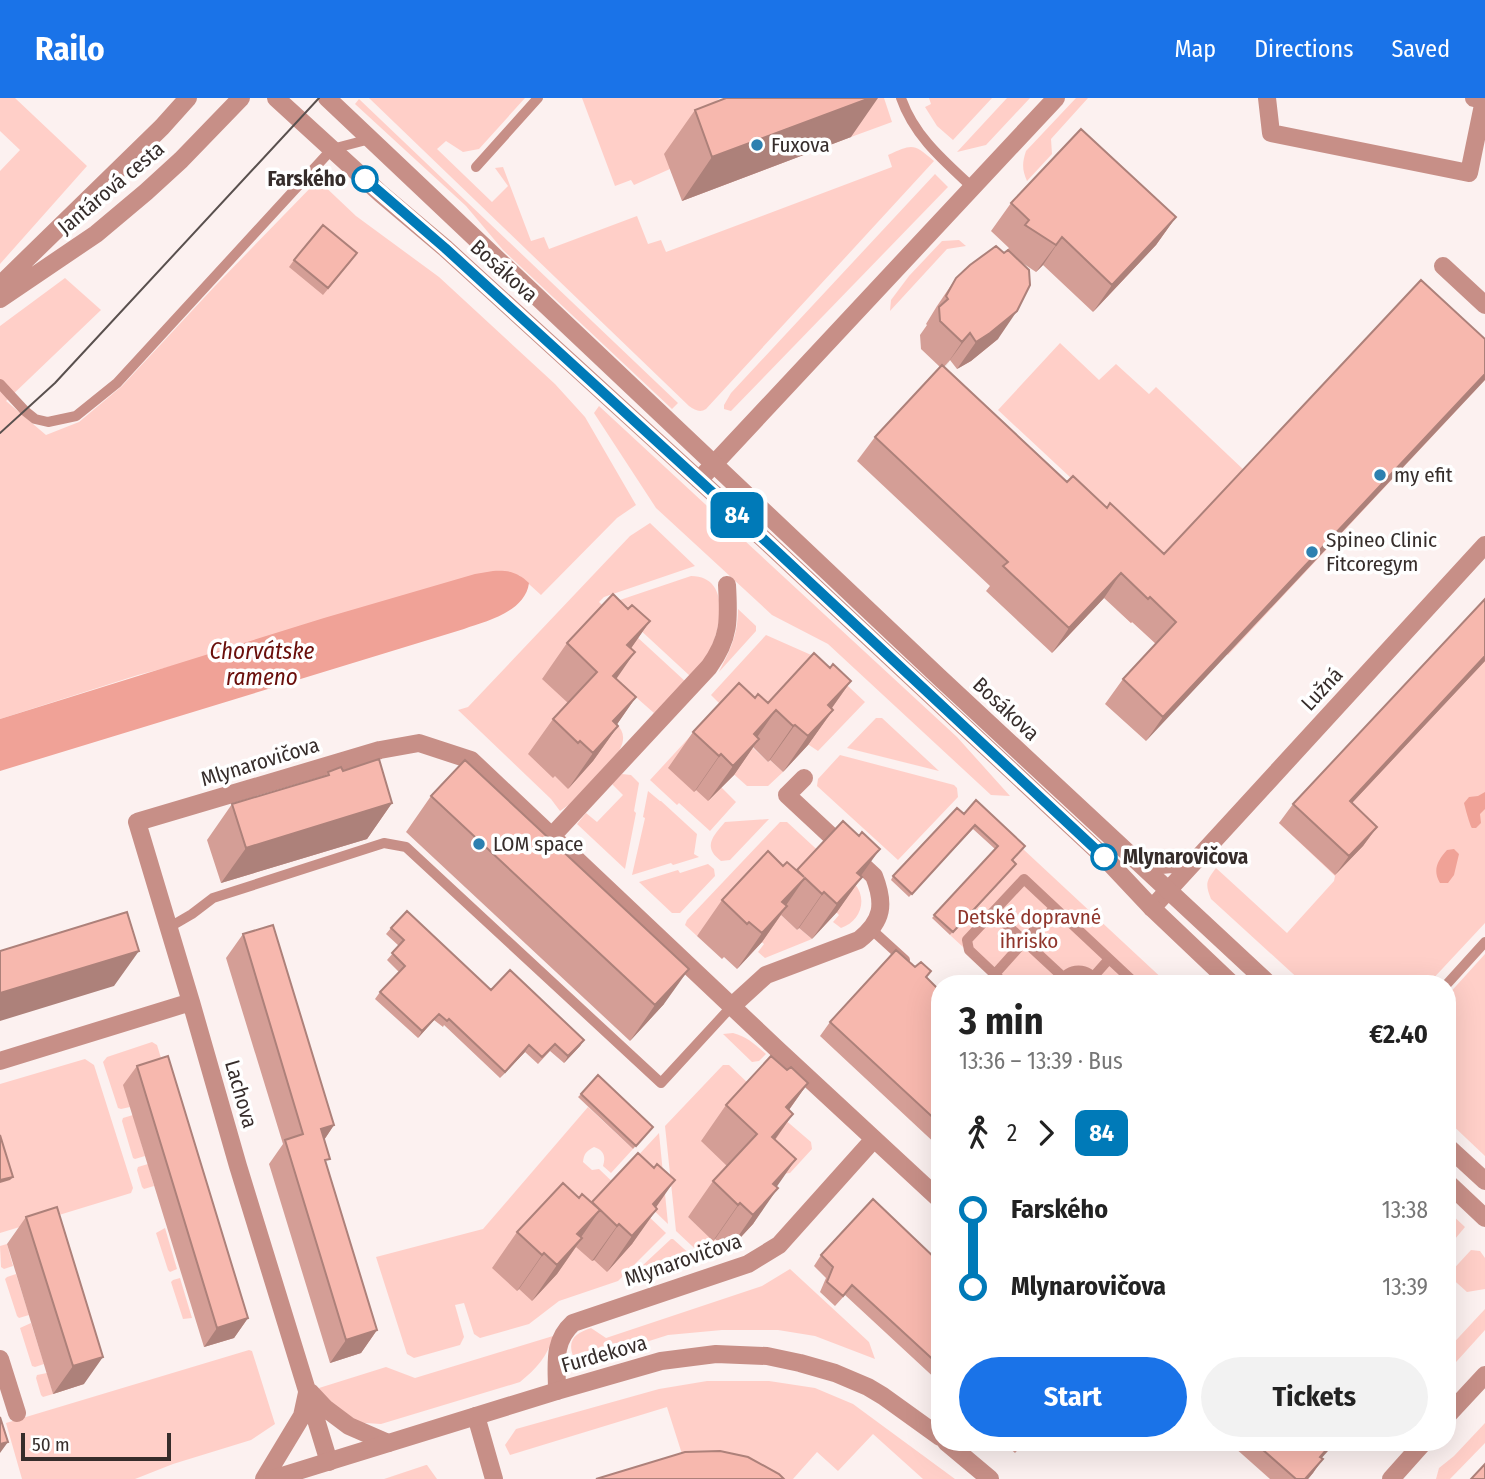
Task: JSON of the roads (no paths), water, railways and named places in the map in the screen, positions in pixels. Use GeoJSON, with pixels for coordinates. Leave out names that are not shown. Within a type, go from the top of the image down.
{"type":"FeatureCollection","features":[{"type":"Feature","properties":{"kind":"street","name":"Jantárová cesta"},"geometry":{"type":"LineString","coordinates":[[0,285],[188,98]]}},
{"type":"Feature","properties":{"kind":"street","name":"Jantárová cesta"},"geometry":{"type":"LineString","coordinates":[[0,299],[96,234],[146,192],[241,98]]}},
{"type":"Feature","properties":{"kind":"street","name":"Bosákova"},"geometry":{"type":"LineString","coordinates":[[276,98],[699,480],[1085,839],[1152,908],[1223,975]]}},
{"type":"Feature","properties":{"kind":"street","name":"Bosákova"},"geometry":{"type":"LineString","coordinates":[[327,98],[908,649],[1259,975]]}},
{"type":"Feature","properties":{"kind":"street"},"geometry":{"type":"LineString","coordinates":[[699,480],[1056,98]]}},
{"type":"Feature","properties":{"kind":"street"},"geometry":{"type":"LineString","coordinates":[[1268,98],[1271,133],[1469,173],[1483,100],[1475,98]]}},
{"type":"Feature","properties":{"kind":"street"},"geometry":{"type":"LineString","coordinates":[[1443,265],[1485,306]]}},
{"type":"Feature","properties":{"kind":"street","name":"Lužná"},"geometry":{"type":"LineString","coordinates":[[1152,908],[1485,545]]}},
{"type":"Feature","properties":{"kind":"street"},"geometry":{"type":"LineString","coordinates":[[552,836],[701,676],[720,652],[729,612],[727,585]]}},
{"type":"Feature","properties":{"kind":"street","name":"Mlynarovičova"},"geometry":{"type":"LineString","coordinates":[[191,1002],[137,822],[380,750],[419,743],[471,760],[931,1192]]}},
{"type":"Feature","properties":{"kind":"street"},"geometry":{"type":"LineString","coordinates":[[732,1006],[765,975],[859,940],[872,930],[878,919],[880,891],[874,876],[787,795],[804,778]]}},
{"type":"Feature","properties":{"kind":"street"},"geometry":{"type":"LineString","coordinates":[[1131,856],[1161,865],[1192,862]]}},
{"type":"Feature","properties":{"kind":"street"},"geometry":{"type":"LineString","coordinates":[[0,1061],[191,1002]]}},
{"type":"Feature","properties":{"kind":"street","name":"Lachova"},"geometry":{"type":"LineString","coordinates":[[191,1002],[238,1166],[329,1462]]}},
{"type":"Feature","properties":{"kind":"street","name":"Mlynarovičova"},"geometry":{"type":"LineString","coordinates":[[557,1391],[559,1342],[573,1323],[748,1264],[779,1245],[874,1139]]}},
{"type":"Feature","properties":{"kind":"street"},"geometry":{"type":"LineString","coordinates":[[1456,1154],[1485,1181]]}},
{"type":"Feature","properties":{"kind":"street"},"geometry":{"type":"LineString","coordinates":[[1456,1191],[1484,1218]]}},
{"type":"Feature","properties":{"kind":"street","name":"Furdekova"},"geometry":{"type":"LineString","coordinates":[[272,1479],[557,1391],[671,1360],[716,1354],[767,1356],[818,1368],[868,1387],[931,1430]]}},
{"type":"Feature","properties":{"kind":"street"},"geometry":{"type":"LineString","coordinates":[[0,1359],[17,1413]]}},
{"type":"Feature","properties":{"kind":"street"},"geometry":{"type":"LineString","coordinates":[[1456,1406],[1485,1375]]}},
{"type":"Feature","properties":{"kind":"street"},"geometry":{"type":"LineString","coordinates":[[307,1390],[349,1426],[388,1443]]}},
{"type":"Feature","properties":{"kind":"street"},"geometry":{"type":"LineString","coordinates":[[264,1479],[302,1416],[307,1390]]}},
{"type":"Feature","properties":{"kind":"street"},"geometry":{"type":"LineString","coordinates":[[476,1416],[494,1479]]}},
{"type":"Feature","properties":{"kind":"street"},"geometry":{"type":"LineString","coordinates":[[957,1451],[990,1479]]}},
{"type":"Feature","properties":{"kind":"street"},"geometry":{"type":"LineString","coordinates":[[1391,1479],[1415,1451]]}},
{"type":"Feature","properties":{"kind":"street"},"geometry":{"type":"LineString","coordinates":[[1381,1479],[1403,1464]]}},
{"type":"Feature","properties":{"kind":"lane"},"geometry":{"type":"LineString","coordinates":[[476,167],[538,98]]}},
{"type":"Feature","properties":{"kind":"lane"},"geometry":{"type":"LineString","coordinates":[[901,98],[914,128],[973,188]]}},
{"type":"Feature","properties":{"kind":"lane"},"geometry":{"type":"LineString","coordinates":[[0,384],[18,405],[35,419],[48,422],[76,416],[117,383],[332,149],[370,139]]}},
{"type":"Feature","properties":{"kind":"lane"},"geometry":{"type":"LineString","coordinates":[[168,928],[213,898],[384,843],[406,847],[661,1083],[732,1006]]}},
{"type":"Feature","properties":{"kind":"lane"},"geometry":{"type":"LineString","coordinates":[[1054,908],[995,974],[969,950],[967,940],[1024,879],[1126,975]]}},
{"type":"Feature","properties":{"kind":"lane"},"geometry":{"type":"LineString","coordinates":[[993,912],[1056,975]]}},
{"type":"Feature","properties":{"kind":"lane"},"geometry":{"type":"LineString","coordinates":[[872,930],[914,969]]}},
{"type":"Feature","properties":{"kind":"lane"},"geometry":{"type":"LineString","coordinates":[[1455,975],[1485,942]]}},
{"type":"Feature","properties":{"kind":"lane"},"geometry":{"type":"LineString","coordinates":[[1099,975],[1109,959]]}},
{"type":"Feature","properties":{"kind":"lane"},"geometry":{"type":"LineString","coordinates":[[1068,975],[1075,970],[1091,975]]}},
{"type":"Feature","properties":{"kind":"water","name":"Chorvátske rameno"},"geometry":{"type":"Polygon","coordinates":[[[493,571],[512,572],[529,583],[520,601],[494,619],[0,771],[0,719],[324,618],[493,571]]]}},
{"type":"Feature","properties":{"kind":"water"},"geometry":{"type":"Polygon","coordinates":[[[1485,792],[1485,809],[1480,814],[1481,823],[1472,828],[1464,803],[1469,797],[1485,792]]]}},
{"type":"Feature","properties":{"kind":"water"},"geometry":{"type":"Polygon","coordinates":[[[1454,849],[1459,854],[1454,875],[1448,883],[1440,883],[1436,874],[1439,861],[1447,850],[1454,849]]]}},
{"type":"Feature","properties":{"kind":"tram line"},"geometry":{"type":"LineString","coordinates":[[0,433],[55,383],[319,98]]}},
{"type":"Feature","properties":{"kind":"place","name":"Fuxova"},"geometry":{"type":"Point","coordinates":[757,145]}},
{"type":"Feature","properties":{"kind":"place","name":"Farského"},"geometry":{"type":"Point","coordinates":[365,179]}},
{"type":"Feature","properties":{"kind":"place","name":"my efit"},"geometry":{"type":"Point","coordinates":[1380,475]}},
{"type":"Feature","properties":{"kind":"place","name":"Spineo Clinic Fitcoregym"},"geometry":{"type":"Point","coordinates":[1312,552]}},
{"type":"Feature","properties":{"kind":"place","name":"LOM space"},"geometry":{"type":"Point","coordinates":[479,844]}},
{"type":"Feature","properties":{"kind":"place","name":"Mlynarovičova"},"geometry":{"type":"Point","coordinates":[1104,857]}},
{"type":"Feature","properties":{"kind":"park label","name":"Detské dopravné ihrisko"},"geometry":{"type":"Point","coordinates":[1029,929]}}]}
